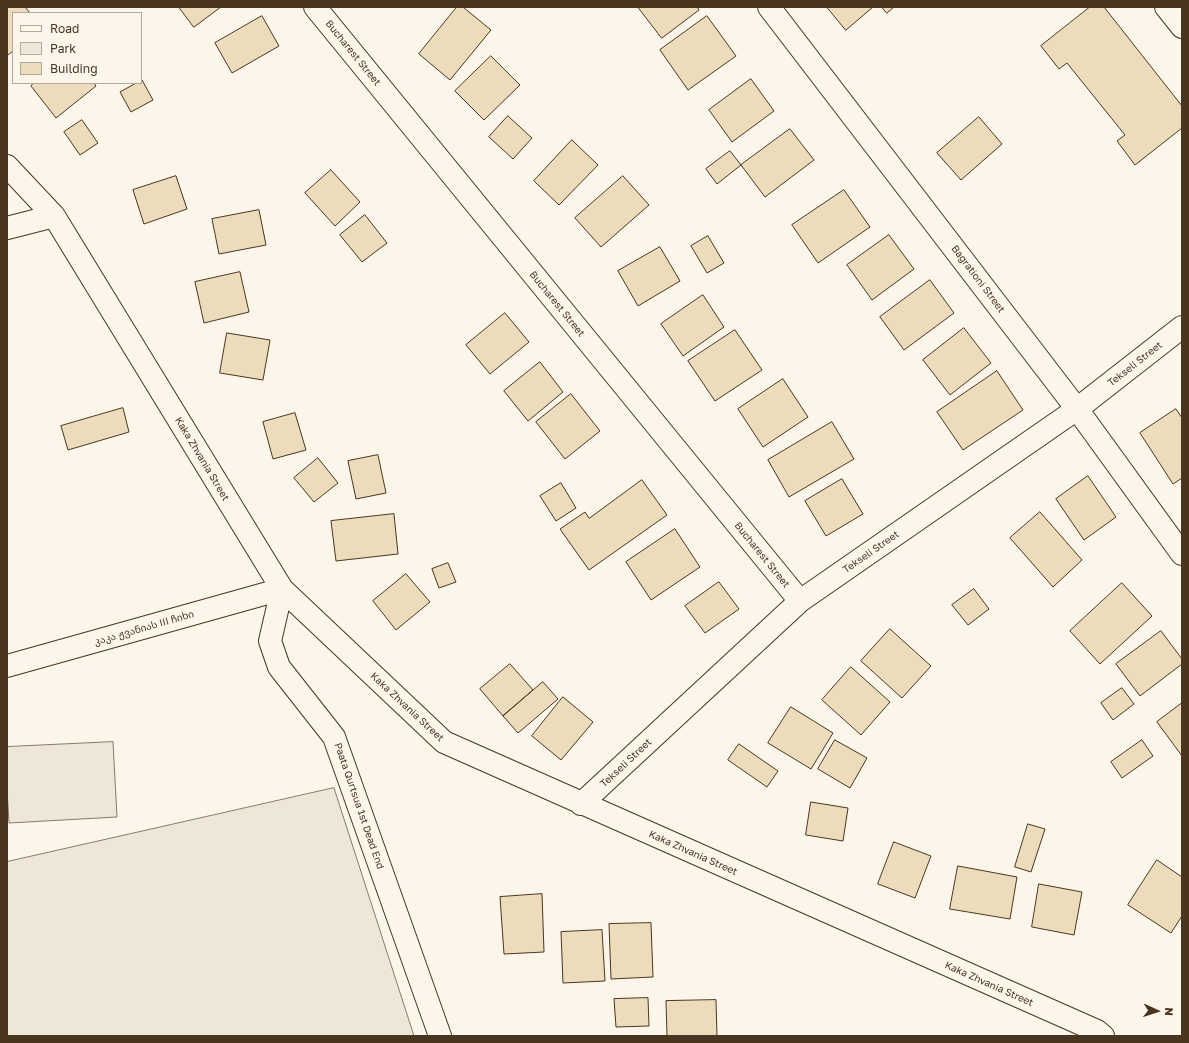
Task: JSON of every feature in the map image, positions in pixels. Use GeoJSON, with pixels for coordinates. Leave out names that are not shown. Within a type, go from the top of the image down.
{"type":"FeatureCollection","features":[{"type":"Feature","properties":{"kind":"street","name":"Bucharest Street"},"geometry":{"type":"LineString","coordinates":[[315,7],[800,601]]}},
{"type":"Feature","properties":{"kind":"street","name":"Bagrationi Street"},"geometry":{"type":"LineString","coordinates":[[769,7],[1077,409],[1182,554]]}},
{"type":"Feature","properties":{"kind":"street"},"geometry":{"type":"LineString","coordinates":[[1166,7],[1182,27]]}},
{"type":"Feature","properties":{"kind":"street","name":"Kaka Zhvania Street"},"geometry":{"type":"LineString","coordinates":[[7,166],[54,216],[282,589],[444,742],[581,804],[1097,1031],[1103,1036]]}},
{"type":"Feature","properties":{"kind":"street"},"geometry":{"type":"LineString","coordinates":[[7,228],[54,216]]}},
{"type":"Feature","properties":{"kind":"street","name":"Tekseli Street"},"geometry":{"type":"LineString","coordinates":[[581,804],[800,601],[1077,409],[1182,327]]}},
{"type":"Feature","properties":{"kind":"street","name":"კაკა ჟვანიას III ჩიხი"},"geometry":{"type":"LineString","coordinates":[[7,666],[282,589]]}},
{"type":"Feature","properties":{"kind":"street","name":"Paata Qurtsua 1st Dead End"},"geometry":{"type":"LineString","coordinates":[[282,589],[270,641],[279,668],[334,737],[440,1036]]}},
{"type":"Feature","properties":{"kind":"green space"},"geometry":{"type":"Polygon","coordinates":[[[113,742],[117,817],[9,823],[7,747],[113,742]]]}},
{"type":"Feature","properties":{"kind":"green space"},"geometry":{"type":"Polygon","coordinates":[[[334,788],[414,1036],[7,1036],[7,862],[334,788]]]}},
{"type":"Feature","properties":{"kind":"building"},"geometry":{"type":"Polygon","coordinates":[[[7,7],[25,7],[29,12],[12,12],[12,52],[8,55],[7,7]]]}},
{"type":"Feature","properties":{"kind":"building"},"geometry":{"type":"Polygon","coordinates":[[[179,7],[221,7],[194,27],[179,7]]]}},
{"type":"Feature","properties":{"kind":"building"},"geometry":{"type":"Polygon","coordinates":[[[457,7],[463,7],[491,30],[450,80],[419,54],[457,7]]]}},
{"type":"Feature","properties":{"kind":"building"},"geometry":{"type":"Polygon","coordinates":[[[638,7],[697,7],[699,10],[662,38],[638,7]]]}},
{"type":"Feature","properties":{"kind":"building"},"geometry":{"type":"Polygon","coordinates":[[[827,7],[873,7],[846,30],[827,7]]]}},
{"type":"Feature","properties":{"kind":"building"},"geometry":{"type":"Polygon","coordinates":[[[882,7],[894,7],[887,13],[882,7]]]}},
{"type":"Feature","properties":{"kind":"building"},"geometry":{"type":"Polygon","coordinates":[[[1090,7],[1104,7],[1182,106],[1182,128],[1135,165],[1117,141],[1125,135],[1067,63],[1059,69],[1041,46],[1090,7]]]}},
{"type":"Feature","properties":{"kind":"building"},"geometry":{"type":"Polygon","coordinates":[[[262,16],[279,46],[232,73],[215,43],[262,16]]]}},
{"type":"Feature","properties":{"kind":"building"},"geometry":{"type":"Polygon","coordinates":[[[707,16],[736,56],[688,90],[660,50],[707,16]]]}},
{"type":"Feature","properties":{"kind":"building"},"geometry":{"type":"Polygon","coordinates":[[[491,56],[520,85],[484,120],[455,91],[491,56]]]}},
{"type":"Feature","properties":{"kind":"building"},"geometry":{"type":"Polygon","coordinates":[[[751,79],[774,111],[732,142],[709,110],[751,79]]]}},
{"type":"Feature","properties":{"kind":"building"},"geometry":{"type":"Polygon","coordinates":[[[142,80],[153,100],[131,112],[120,92],[134,84],[142,84],[142,80]]]}},
{"type":"Feature","properties":{"kind":"building"},"geometry":{"type":"Polygon","coordinates":[[[33,84],[95,84],[96,86],[56,118],[31,86],[33,84]]]}},
{"type":"Feature","properties":{"kind":"building"},"geometry":{"type":"Polygon","coordinates":[[[508,116],[532,138],[513,159],[489,137],[508,116]]]}},
{"type":"Feature","properties":{"kind":"building"},"geometry":{"type":"Polygon","coordinates":[[[979,117],[1002,144],[961,180],[937,153],[979,117]]]}},
{"type":"Feature","properties":{"kind":"building"},"geometry":{"type":"Polygon","coordinates":[[[82,120],[98,143],[80,155],[64,132],[82,120]]]}},
{"type":"Feature","properties":{"kind":"building"},"geometry":{"type":"Polygon","coordinates":[[[790,129],[814,160],[765,197],[741,165],[790,129]]]}},
{"type":"Feature","properties":{"kind":"building"},"geometry":{"type":"Polygon","coordinates":[[[572,140],[598,165],[559,205],[534,181],[572,140]]]}},
{"type":"Feature","properties":{"kind":"building"},"geometry":{"type":"Polygon","coordinates":[[[730,151],[741,165],[717,184],[706,169],[730,151]]]}},
{"type":"Feature","properties":{"kind":"building"},"geometry":{"type":"Polygon","coordinates":[[[331,170],[360,202],[335,226],[305,193],[331,170]]]}},
{"type":"Feature","properties":{"kind":"building"},"geometry":{"type":"Polygon","coordinates":[[[176,176],[187,209],[144,224],[133,190],[176,176]]]}},
{"type":"Feature","properties":{"kind":"building"},"geometry":{"type":"Polygon","coordinates":[[[623,176],[649,205],[601,247],[575,218],[623,176]]]}},
{"type":"Feature","properties":{"kind":"building"},"geometry":{"type":"Polygon","coordinates":[[[844,190],[870,227],[818,263],[792,225],[844,190]]]}},
{"type":"Feature","properties":{"kind":"building"},"geometry":{"type":"Polygon","coordinates":[[[259,210],[266,245],[219,254],[212,219],[259,210]]]}},
{"type":"Feature","properties":{"kind":"building"},"geometry":{"type":"Polygon","coordinates":[[[365,215],[387,243],[362,262],[340,235],[365,215]]]}},
{"type":"Feature","properties":{"kind":"building"},"geometry":{"type":"Polygon","coordinates":[[[889,235],[914,269],[872,300],[847,265],[889,235]]]}},
{"type":"Feature","properties":{"kind":"building"},"geometry":{"type":"Polygon","coordinates":[[[708,236],[724,263],[707,273],[691,246],[708,236]]]}},
{"type":"Feature","properties":{"kind":"building"},"geometry":{"type":"Polygon","coordinates":[[[660,247],[680,281],[638,306],[618,271],[660,247]]]}},
{"type":"Feature","properties":{"kind":"building"},"geometry":{"type":"Polygon","coordinates":[[[240,272],[249,312],[204,323],[195,282],[240,272]]]}},
{"type":"Feature","properties":{"kind":"building"},"geometry":{"type":"Polygon","coordinates":[[[930,280],[954,313],[904,350],[880,317],[930,280]]]}},
{"type":"Feature","properties":{"kind":"building"},"geometry":{"type":"Polygon","coordinates":[[[703,295],[724,327],[683,356],[661,324],[703,295]]]}},
{"type":"Feature","properties":{"kind":"building"},"geometry":{"type":"Polygon","coordinates":[[[505,313],[529,342],[490,374],[466,345],[505,313]]]}},
{"type":"Feature","properties":{"kind":"building"},"geometry":{"type":"Polygon","coordinates":[[[964,328],[991,363],[950,395],[923,360],[964,328]]]}},
{"type":"Feature","properties":{"kind":"building"},"geometry":{"type":"Polygon","coordinates":[[[735,330],[762,370],[715,401],[688,361],[735,330]]]}},
{"type":"Feature","properties":{"kind":"building"},"geometry":{"type":"Polygon","coordinates":[[[227,333],[270,340],[263,380],[220,373],[227,333]]]}},
{"type":"Feature","properties":{"kind":"building"},"geometry":{"type":"Polygon","coordinates":[[[540,362],[563,392],[528,421],[504,391],[540,362]]]}},
{"type":"Feature","properties":{"kind":"building"},"geometry":{"type":"Polygon","coordinates":[[[997,371],[1023,410],[963,450],[937,412],[997,371]]]}},
{"type":"Feature","properties":{"kind":"building"},"geometry":{"type":"Polygon","coordinates":[[[783,379],[808,417],[763,447],[738,409],[783,379]]]}},
{"type":"Feature","properties":{"kind":"building"},"geometry":{"type":"Polygon","coordinates":[[[571,394],[600,431],[565,459],[536,422],[571,394]]]}},
{"type":"Feature","properties":{"kind":"building"},"geometry":{"type":"Polygon","coordinates":[[[123,408],[129,432],[68,450],[61,426],[123,408]]]}},
{"type":"Feature","properties":{"kind":"building"},"geometry":{"type":"Polygon","coordinates":[[[1176,409],[1182,418],[1182,478],[1173,484],[1140,433],[1176,409]]]}},
{"type":"Feature","properties":{"kind":"building"},"geometry":{"type":"Polygon","coordinates":[[[295,413],[306,450],[273,459],[263,422],[295,413]]]}},
{"type":"Feature","properties":{"kind":"building"},"geometry":{"type":"Polygon","coordinates":[[[832,422],[854,459],[789,497],[768,460],[832,422]]]}},
{"type":"Feature","properties":{"kind":"building"},"geometry":{"type":"Polygon","coordinates":[[[378,455],[386,493],[356,499],[348,461],[378,455]]]}},
{"type":"Feature","properties":{"kind":"building"},"geometry":{"type":"Polygon","coordinates":[[[318,458],[338,483],[314,502],[294,478],[318,458]]]}},
{"type":"Feature","properties":{"kind":"building"},"geometry":{"type":"Polygon","coordinates":[[[1088,476],[1116,517],[1084,540],[1056,499],[1088,476]]]}},
{"type":"Feature","properties":{"kind":"building"},"geometry":{"type":"Polygon","coordinates":[[[842,479],[863,514],[826,536],[805,501],[842,479]]]}},
{"type":"Feature","properties":{"kind":"building"},"geometry":{"type":"Polygon","coordinates":[[[642,480],[667,515],[589,570],[560,529],[585,512],[589,518],[642,480]]]}},
{"type":"Feature","properties":{"kind":"building"},"geometry":{"type":"Polygon","coordinates":[[[561,483],[576,508],[556,521],[540,496],[561,483]]]}},
{"type":"Feature","properties":{"kind":"building"},"geometry":{"type":"Polygon","coordinates":[[[1040,512],[1082,560],[1053,587],[1010,538],[1040,512]]]}},
{"type":"Feature","properties":{"kind":"building"},"geometry":{"type":"Polygon","coordinates":[[[394,514],[398,554],[336,561],[331,521],[394,514]]]}},
{"type":"Feature","properties":{"kind":"building"},"geometry":{"type":"Polygon","coordinates":[[[675,529],[700,567],[651,600],[626,562],[675,529]]]}},
{"type":"Feature","properties":{"kind":"building"},"geometry":{"type":"Polygon","coordinates":[[[448,563],[456,582],[439,588],[432,569],[448,563]]]}},
{"type":"Feature","properties":{"kind":"building"},"geometry":{"type":"Polygon","coordinates":[[[406,574],[430,602],[396,630],[373,601],[406,574]]]}},
{"type":"Feature","properties":{"kind":"building"},"geometry":{"type":"Polygon","coordinates":[[[719,582],[739,609],[705,633],[685,606],[719,582]]]}},
{"type":"Feature","properties":{"kind":"building"},"geometry":{"type":"Polygon","coordinates":[[[1122,583],[1152,616],[1100,664],[1070,631],[1122,583]]]}},
{"type":"Feature","properties":{"kind":"building"},"geometry":{"type":"Polygon","coordinates":[[[974,589],[989,609],[968,625],[952,605],[974,589]]]}},
{"type":"Feature","properties":{"kind":"building"},"geometry":{"type":"Polygon","coordinates":[[[890,629],[931,666],[902,698],[861,661],[890,629]]]}},
{"type":"Feature","properties":{"kind":"building"},"geometry":{"type":"Polygon","coordinates":[[[1161,631],[1182,659],[1182,664],[1140,696],[1116,664],[1161,631]]]}},
{"type":"Feature","properties":{"kind":"building"},"geometry":{"type":"Polygon","coordinates":[[[510,664],[533,690],[503,716],[480,689],[510,664]]]}},
{"type":"Feature","properties":{"kind":"building"},"geometry":{"type":"Polygon","coordinates":[[[851,667],[890,702],[861,735],[822,700],[851,667]]]}},
{"type":"Feature","properties":{"kind":"building"},"geometry":{"type":"Polygon","coordinates":[[[543,682],[558,699],[518,733],[503,716],[543,682]]]}},
{"type":"Feature","properties":{"kind":"building"},"geometry":{"type":"Polygon","coordinates":[[[1122,688],[1134,704],[1113,720],[1101,703],[1122,688]]]}},
{"type":"Feature","properties":{"kind":"building"},"geometry":{"type":"Polygon","coordinates":[[[563,697],[593,722],[561,760],[532,736],[563,697]]]}},
{"type":"Feature","properties":{"kind":"building"},"geometry":{"type":"Polygon","coordinates":[[[1182,703],[1182,756],[1157,722],[1182,703]]]}},
{"type":"Feature","properties":{"kind":"building"},"geometry":{"type":"Polygon","coordinates":[[[791,707],[833,733],[811,769],[768,743],[791,707]]]}},
{"type":"Feature","properties":{"kind":"building"},"geometry":{"type":"Polygon","coordinates":[[[835,740],[867,758],[850,788],[818,769],[835,740]]]}},
{"type":"Feature","properties":{"kind":"building"},"geometry":{"type":"Polygon","coordinates":[[[1142,740],[1153,756],[1122,778],[1111,762],[1142,740]]]}},
{"type":"Feature","properties":{"kind":"building"},"geometry":{"type":"Polygon","coordinates":[[[739,744],[778,771],[767,787],[728,760],[739,744]]]}},
{"type":"Feature","properties":{"kind":"building"},"geometry":{"type":"Polygon","coordinates":[[[811,802],[848,808],[843,841],[806,835],[811,802]]]}},
{"type":"Feature","properties":{"kind":"building"},"geometry":{"type":"Polygon","coordinates":[[[1028,824],[1045,829],[1031,872],[1015,867],[1028,824]]]}},
{"type":"Feature","properties":{"kind":"building"},"geometry":{"type":"Polygon","coordinates":[[[894,842],[931,856],[915,898],[878,884],[894,842]]]}},
{"type":"Feature","properties":{"kind":"building"},"geometry":{"type":"Polygon","coordinates":[[[1157,860],[1182,877],[1182,916],[1171,933],[1128,905],[1157,860]]]}},
{"type":"Feature","properties":{"kind":"building"},"geometry":{"type":"Polygon","coordinates":[[[958,866],[1017,877],[1010,919],[950,909],[958,866]]]}},
{"type":"Feature","properties":{"kind":"building"},"geometry":{"type":"Polygon","coordinates":[[[1039,884],[1082,892],[1074,935],[1032,927],[1039,884]]]}},
{"type":"Feature","properties":{"kind":"building"},"geometry":{"type":"Polygon","coordinates":[[[542,894],[544,952],[504,954],[500,897],[542,894]]]}},
{"type":"Feature","properties":{"kind":"building"},"geometry":{"type":"Polygon","coordinates":[[[651,923],[653,977],[611,979],[609,924],[651,923]]]}},
{"type":"Feature","properties":{"kind":"building"},"geometry":{"type":"Polygon","coordinates":[[[602,930],[605,981],[563,983],[561,932],[602,930]]]}},
{"type":"Feature","properties":{"kind":"building"},"geometry":{"type":"Polygon","coordinates":[[[648,998],[649,1026],[616,1027],[614,999],[648,998]]]}},
{"type":"Feature","properties":{"kind":"building"},"geometry":{"type":"Polygon","coordinates":[[[716,1000],[717,1036],[667,1036],[666,1001],[716,1000]]]}}]}
